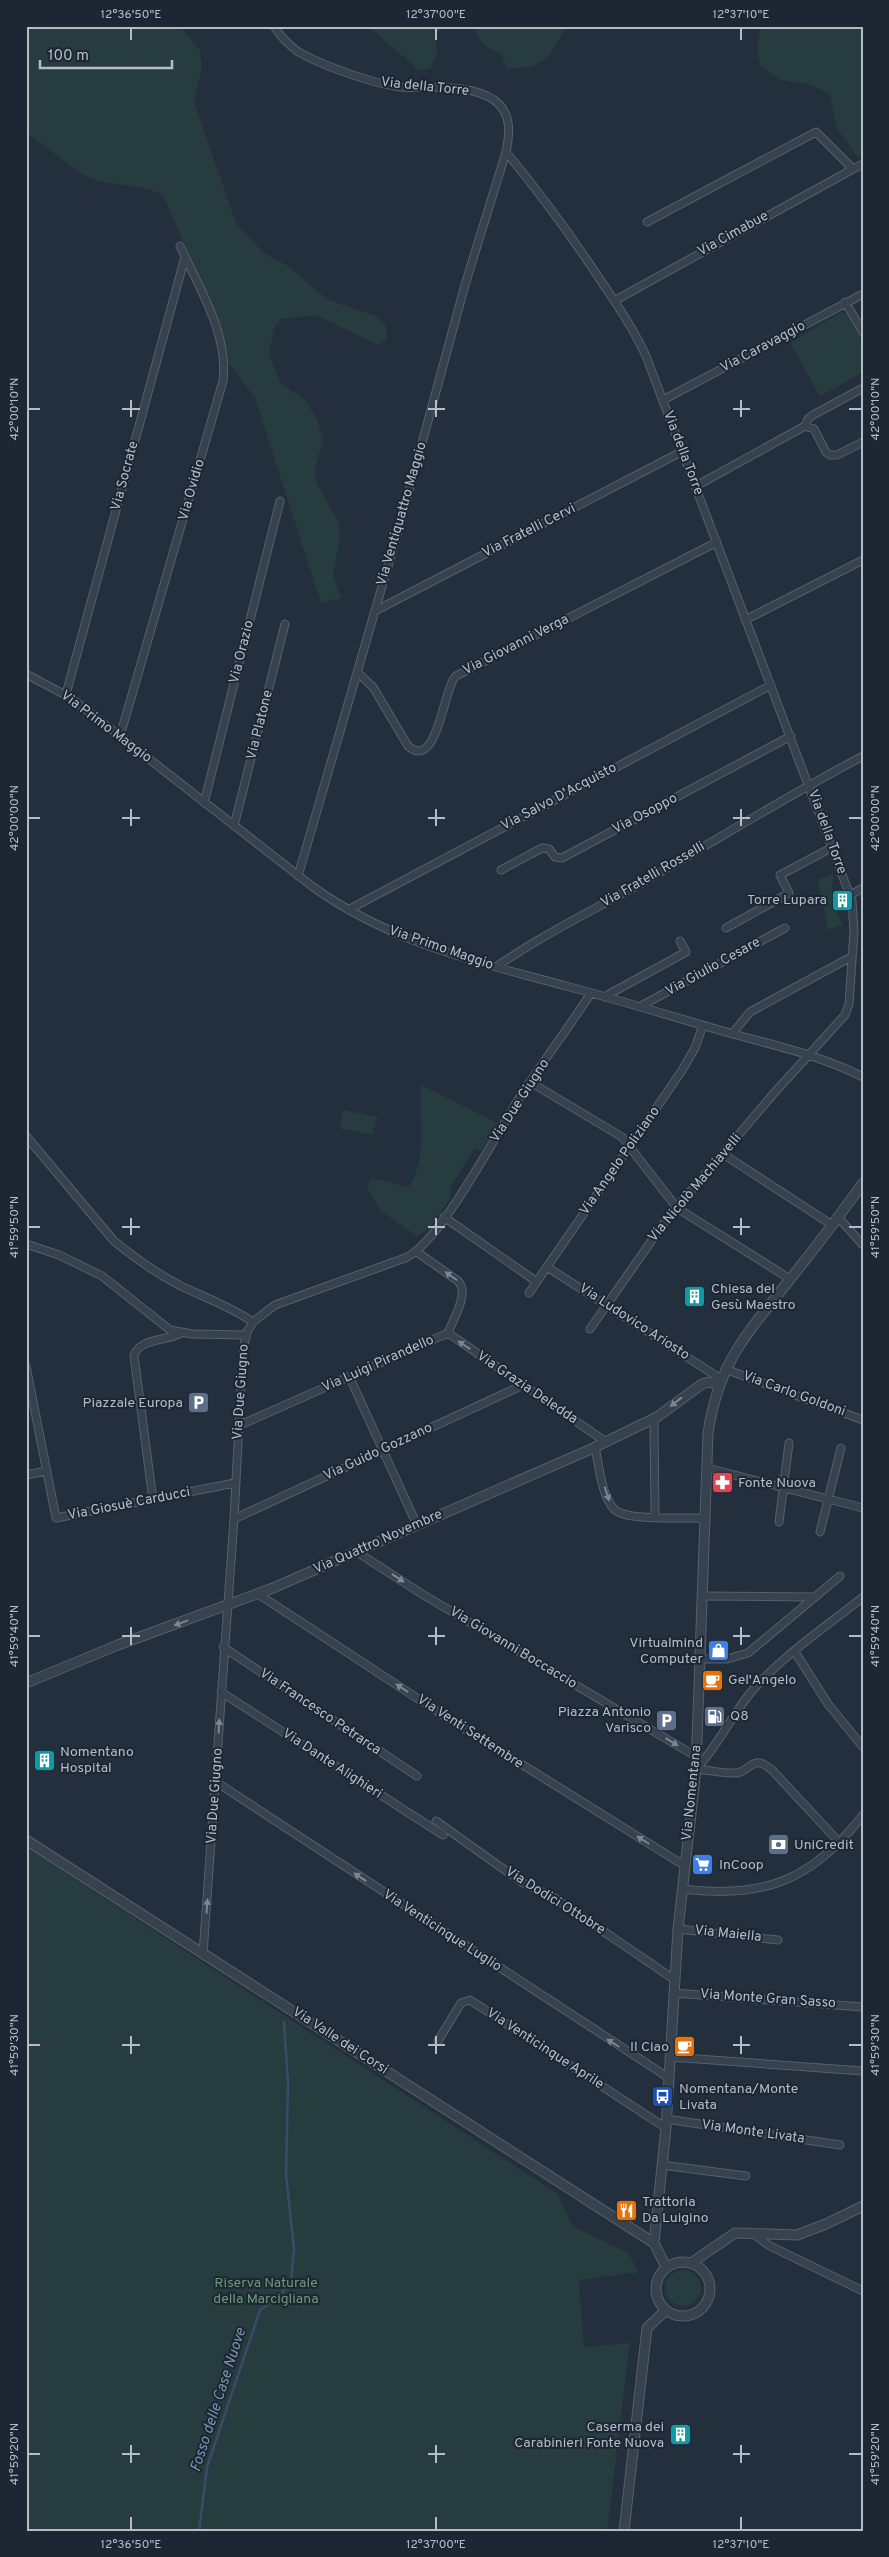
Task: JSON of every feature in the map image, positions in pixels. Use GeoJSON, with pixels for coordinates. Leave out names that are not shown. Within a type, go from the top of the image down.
{"type":"FeatureCollection","features":[{"type":"Feature","properties":{"kind":"street","name":"Via della Torre"},"geometry":{"type":"LineString","coordinates":[[274,26],[286,42],[298,51],[380,83],[470,91],[490,98],[501,107],[508,120],[509,131],[506,152],[552,211],[637,338],[683,451],[770,685],[810,784],[854,908],[854,931],[847,1011],[809,1056]]}},
{"type":"Feature","properties":{"kind":"street"},"geometry":{"type":"LineString","coordinates":[[647,222],[816,132],[853,169]]}},
{"type":"Feature","properties":{"kind":"street","name":"Via Ventiquattro Maggio"},"geometry":{"type":"LineString","coordinates":[[298,876],[358,673],[465,285],[506,152]]}},
{"type":"Feature","properties":{"kind":"street","name":"Via Cimabue"},"geometry":{"type":"LineString","coordinates":[[614,301],[863,164]]}},
{"type":"Feature","properties":{"kind":"street","name":"Via Ovidio"},"geometry":{"type":"LineString","coordinates":[[120,736],[224,381],[223,362],[214,323],[180,246]]}},
{"type":"Feature","properties":{"kind":"street","name":"Via Socrate"},"geometry":{"type":"LineString","coordinates":[[66,694],[185,257]]}},
{"type":"Feature","properties":{"kind":"street","name":"Via Caravaggio"},"geometry":{"type":"LineString","coordinates":[[663,400],[863,294]]}},
{"type":"Feature","properties":{"kind":"street"},"geometry":{"type":"LineString","coordinates":[[845,302],[863,332]]}},
{"type":"Feature","properties":{"kind":"street"},"geometry":{"type":"LineString","coordinates":[[696,486],[805,426],[811,416],[863,388]]}},
{"type":"Feature","properties":{"kind":"street"},"geometry":{"type":"LineString","coordinates":[[805,426],[814,429],[826,452],[830,455],[837,455],[863,442]]}},
{"type":"Feature","properties":{"kind":"street","name":"Via Fratelli Cervi"},"geometry":{"type":"LineString","coordinates":[[375,611],[683,451]]}},
{"type":"Feature","properties":{"kind":"street","name":"Via Orazio"},"geometry":{"type":"LineString","coordinates":[[204,803],[280,501]]}},
{"type":"Feature","properties":{"kind":"street","name":"Via Giovanni Verga"},"geometry":{"type":"LineString","coordinates":[[358,673],[373,687],[408,746],[417,751],[425,750],[434,738],[450,686],[456,676],[717,542]]}},
{"type":"Feature","properties":{"kind":"street"},"geometry":{"type":"LineString","coordinates":[[746,620],[863,560]]}},
{"type":"Feature","properties":{"kind":"street","name":"Via Platone"},"geometry":{"type":"LineString","coordinates":[[234,826],[285,624]]}},
{"type":"Feature","properties":{"kind":"street","name":"Via Primo Maggio"},"geometry":{"type":"LineString","coordinates":[[26,674],[66,694],[298,876],[348,910],[411,941],[809,1056],[863,1077]]}},
{"type":"Feature","properties":{"kind":"street","name":"Via Salvo D'Acquisto"},"geometry":{"type":"LineString","coordinates":[[348,910],[770,685]]}},
{"type":"Feature","properties":{"kind":"street","name":"Via Osoppo"},"geometry":{"type":"LineString","coordinates":[[501,870],[542,848],[549,849],[555,857],[562,858],[791,736]]}},
{"type":"Feature","properties":{"kind":"street","name":"Via Fratelli Rosselli"},"geometry":{"type":"LineString","coordinates":[[496,967],[535,940],[641,883],[810,784],[863,756]]}},
{"type":"Feature","properties":{"kind":"street"},"geometry":{"type":"LineString","coordinates":[[726,928],[789,893],[780,875],[833,847]]}},
{"type":"Feature","properties":{"kind":"street"},"geometry":{"type":"LineString","coordinates":[[850,895],[863,888]]}},
{"type":"Feature","properties":{"kind":"street"},"geometry":{"type":"LineString","coordinates":[[854,931],[863,927]]}},
{"type":"Feature","properties":{"kind":"street","name":"Via Giulio Cesare"},"geometry":{"type":"LineString","coordinates":[[641,1006],[785,928]]}},
{"type":"Feature","properties":{"kind":"street"},"geometry":{"type":"LineString","coordinates":[[604,997],[686,952],[680,941]]}},
{"type":"Feature","properties":{"kind":"street"},"geometry":{"type":"LineString","coordinates":[[732,1034],[750,1012],[852,957]]}},
{"type":"Feature","properties":{"kind":"street","name":"Via Due Giugno"},"geometry":{"type":"LineString","coordinates":[[203,1954],[245,1336],[254,1322],[274,1305],[417,1252],[475,1173],[530,1082],[591,993]]}},
{"type":"Feature","properties":{"kind":"street","name":"Via Angelo Poliziano"},"geometry":{"type":"LineString","coordinates":[[529,1293],[693,1052],[703,1025]]}},
{"type":"Feature","properties":{"kind":"street","name":"Via Nicolò Machiavelli"},"geometry":{"type":"LineString","coordinates":[[590,1329],[677,1208],[809,1056]]}},
{"type":"Feature","properties":{"kind":"street"},"geometry":{"type":"LineString","coordinates":[[530,1082],[605,1126],[630,1146],[677,1208],[790,1279]]}},
{"type":"Feature","properties":{"kind":"street"},"geometry":{"type":"LineString","coordinates":[[26,1136],[114,1241],[130,1254],[170,1280],[228,1307],[254,1322]]}},
{"type":"Feature","properties":{"kind":"street"},"geometry":{"type":"LineString","coordinates":[[723,1154],[835,1221],[863,1244]]}},
{"type":"Feature","properties":{"kind":"street","name":"Via Nomentana"},"geometry":{"type":"LineString","coordinates":[[654,2243],[666,2124],[678,1929],[697,1757],[708,1433],[713,1402],[725,1369],[752,1326],[863,1183]]}},
{"type":"Feature","properties":{"kind":"street"},"geometry":{"type":"LineString","coordinates":[[444,1217],[537,1282]]}},
{"type":"Feature","properties":{"kind":"street"},"geometry":{"type":"LineString","coordinates":[[26,1244],[59,1255],[102,1276],[122,1290],[159,1322],[181,1333],[245,1336]]}},
{"type":"Feature","properties":{"kind":"street","name":"Via Luigi Pirandello"},"geometry":{"type":"LineString","coordinates":[[238,1426],[448,1333],[463,1294],[462,1286],[458,1281],[417,1252]]}},
{"type":"Feature","properties":{"kind":"street","name":"Via Ludovico Ariosto"},"geometry":{"type":"LineString","coordinates":[[547,1267],[607,1304],[720,1382]]}},
{"type":"Feature","properties":{"kind":"street"},"geometry":{"type":"LineString","coordinates":[[153,1500],[134,1356],[137,1348],[142,1345],[170,1339],[181,1333]]}},
{"type":"Feature","properties":{"kind":"street","name":"Via Grazia Deledda"},"geometry":{"type":"LineString","coordinates":[[448,1333],[606,1442]]}},
{"type":"Feature","properties":{"kind":"street","name":"Via Giosuè Carducci"},"geometry":{"type":"LineString","coordinates":[[26,1366],[56,1518],[235,1482]]}},
{"type":"Feature","properties":{"kind":"street","name":"Via Carlo Goldoni"},"geometry":{"type":"LineString","coordinates":[[725,1369],[863,1420]]}},
{"type":"Feature","properties":{"kind":"street"},"geometry":{"type":"LineString","coordinates":[[349,1376],[417,1525]]}},
{"type":"Feature","properties":{"kind":"street","name":"Via Quattro Novembre"},"geometry":{"type":"LineString","coordinates":[[26,1683],[118,1645],[258,1594],[357,1552],[606,1442],[654,1419],[702,1384],[720,1382]]}},
{"type":"Feature","properties":{"kind":"street","name":"Via Guido Gozzano"},"geometry":{"type":"LineString","coordinates":[[234,1519],[523,1385]]}},
{"type":"Feature","properties":{"kind":"street"},"geometry":{"type":"LineString","coordinates":[[654,1419],[655,1517]]}},
{"type":"Feature","properties":{"kind":"street"},"geometry":{"type":"LineString","coordinates":[[779,1522],[789,1443]]}},
{"type":"Feature","properties":{"kind":"street"},"geometry":{"type":"LineString","coordinates":[[595,1447],[606,1494],[614,1509],[623,1514],[706,1518]]}},
{"type":"Feature","properties":{"kind":"street"},"geometry":{"type":"LineString","coordinates":[[820,1532],[841,1448]]}},
{"type":"Feature","properties":{"kind":"street"},"geometry":{"type":"LineString","coordinates":[[707,1468],[863,1508]]}},
{"type":"Feature","properties":{"kind":"street"},"geometry":{"type":"LineString","coordinates":[[26,1475],[47,1471]]}},
{"type":"Feature","properties":{"kind":"street","name":"Via Giovanni Boccaccio"},"geometry":{"type":"LineString","coordinates":[[357,1552],[422,1594],[697,1757]]}},
{"type":"Feature","properties":{"kind":"street"},"geometry":{"type":"LineString","coordinates":[[701,1659],[727,1658],[748,1653],[840,1576]]}},
{"type":"Feature","properties":{"kind":"street","name":"Via Venti Settembre"},"geometry":{"type":"LineString","coordinates":[[258,1594],[449,1719],[684,1866]]}},
{"type":"Feature","properties":{"kind":"street"},"geometry":{"type":"LineString","coordinates":[[703,1596],[814,1597]]}},
{"type":"Feature","properties":{"kind":"street"},"geometry":{"type":"LineString","coordinates":[[696,1769],[708,1756],[753,1690],[795,1652],[863,1597]]}},
{"type":"Feature","properties":{"kind":"street","name":"Via Francesco Petrarca"},"geometry":{"type":"LineString","coordinates":[[224,1647],[417,1776]]}},
{"type":"Feature","properties":{"kind":"street"},"geometry":{"type":"LineString","coordinates":[[795,1652],[828,1704],[863,1747]]}},
{"type":"Feature","properties":{"kind":"street","name":"Via Dante Alighieri"},"geometry":{"type":"LineString","coordinates":[[221,1692],[443,1835]]}},
{"type":"Feature","properties":{"kind":"street"},"geometry":{"type":"LineString","coordinates":[[696,1769],[737,1773],[752,1764],[764,1764],[772,1770],[838,1841]]}},
{"type":"Feature","properties":{"kind":"street","name":"Via Venticinque Luglio"},"geometry":{"type":"LineString","coordinates":[[216,1782],[669,2078]]}},
{"type":"Feature","properties":{"kind":"street"},"geometry":{"type":"LineString","coordinates":[[682,1889],[726,1893],[774,1885],[810,1868],[863,1815]]}},
{"type":"Feature","properties":{"kind":"street","name":"Via Dodici Ottobre"},"geometry":{"type":"LineString","coordinates":[[436,1821],[523,1883],[553,1897],[675,1980]]}},
{"type":"Feature","properties":{"kind":"street","name":"Via Valle dei Corsi"},"geometry":{"type":"LineString","coordinates":[[26,1840],[654,2243]]}},
{"type":"Feature","properties":{"kind":"street","name":"Via Maiella"},"geometry":{"type":"LineString","coordinates":[[678,1929],[778,1940]]}},
{"type":"Feature","properties":{"kind":"street","name":"Via Monte Gran Sasso"},"geometry":{"type":"LineString","coordinates":[[674,1993],[863,2007]]}},
{"type":"Feature","properties":{"kind":"street","name":"Via Venticinque Aprile"},"geometry":{"type":"LineString","coordinates":[[438,2041],[461,2003],[470,2000],[666,2124]]}},
{"type":"Feature","properties":{"kind":"street"},"geometry":{"type":"LineString","coordinates":[[670,2057],[863,2071]]}},
{"type":"Feature","properties":{"kind":"street","name":"Via Monte Livata"},"geometry":{"type":"LineString","coordinates":[[666,2124],[840,2145]]}},
{"type":"Feature","properties":{"kind":"street"},"geometry":{"type":"LineString","coordinates":[[662,2165],[746,2176]]}},
{"type":"Feature","properties":{"kind":"street"},"geometry":{"type":"LineString","coordinates":[[691,2263],[732,2234],[751,2232],[780,2236],[802,2234],[863,2206]]}},
{"type":"Feature","properties":{"kind":"street"},"geometry":{"type":"LineString","coordinates":[[751,2232],[770,2246],[863,2291]]}},
{"type":"Feature","properties":{"kind":"street"},"geometry":{"type":"LineString","coordinates":[[654,2243],[666,2267]]}},
{"type":"Feature","properties":{"kind":"street"},"geometry":{"type":"LineString","coordinates":[[680,2262],[691,2263],[704,2271],[710,2281],[710,2292],[707,2302],[700,2310],[686,2316],[675,2315],[666,2310],[657,2297],[656,2286],[659,2276],[666,2267],[680,2262]]}},
{"type":"Feature","properties":{"kind":"street"},"geometry":{"type":"LineString","coordinates":[[624,2531],[647,2328],[666,2310]]}},
{"type":"Feature","properties":{"kind":"green space"},"geometry":{"type":"Polygon","coordinates":[[[26,26],[179,26],[200,50],[202,67],[194,102],[236,223],[263,252],[288,266],[327,299],[378,317],[386,326],[387,339],[378,345],[316,315],[280,319],[274,329],[269,353],[280,383],[303,398],[317,419],[323,441],[314,471],[317,484],[339,523],[339,542],[333,575],[341,598],[321,603],[255,398],[229,364],[212,307],[163,195],[155,191],[92,179],[69,165],[26,132],[26,26]]]}},
{"type":"Feature","properties":{"kind":"green space"},"geometry":{"type":"Polygon","coordinates":[[[368,26],[446,26],[435,33],[437,55],[430,69],[419,70],[368,26]]]}},
{"type":"Feature","properties":{"kind":"green space"},"geometry":{"type":"Polygon","coordinates":[[[475,26],[567,26],[556,46],[545,59],[530,66],[507,68],[501,54],[487,47],[480,40],[475,26]]]}},
{"type":"Feature","properties":{"kind":"green space"},"geometry":{"type":"Polygon","coordinates":[[[761,26],[863,26],[863,157],[856,155],[836,127],[830,94],[809,84],[781,80],[760,66],[757,49],[761,26]]]}},
{"type":"Feature","properties":{"kind":"green space"},"geometry":{"type":"Polygon","coordinates":[[[841,312],[848,315],[863,342],[863,372],[820,396],[790,343],[841,312]]]}},
{"type":"Feature","properties":{"kind":"green space"},"geometry":{"type":"Polygon","coordinates":[[[833,874],[832,901],[843,925],[828,930],[818,880],[833,874]]]}},
{"type":"Feature","properties":{"kind":"green space"},"geometry":{"type":"Polygon","coordinates":[[[421,1085],[498,1123],[481,1151],[475,1148],[450,1188],[451,1197],[429,1229],[417,1236],[381,1211],[367,1189],[371,1178],[409,1187],[415,1175],[421,1150],[421,1085]]]}},
{"type":"Feature","properties":{"kind":"green space"},"geometry":{"type":"Polygon","coordinates":[[[343,1110],[377,1117],[373,1135],[340,1128],[343,1110]]]}},
{"type":"Feature","properties":{"kind":"green space","name":"Riserva Naturale della Marcigliana"},"geometry":{"type":"Polygon","coordinates":[[[26,1847],[558,2194],[572,2226],[628,2253],[639,2272],[579,2280],[584,2347],[630,2343],[607,2531],[26,2531],[26,1847]]]}},
{"type":"Feature","properties":{"kind":"green space"},"geometry":{"type":"Polygon","coordinates":[[[683,2270],[690,2271],[696,2275],[700,2281],[700,2295],[696,2301],[690,2305],[683,2306],[676,2305],[670,2301],[666,2295],[665,2288],[666,2281],[670,2275],[676,2271],[683,2270]]]}},
{"type":"Feature","properties":{"kind":"waterway","name":"Fosso delle Case Nuove"},"geometry":{"type":"LineString","coordinates":[[199,2531],[207,2467],[260,2310],[278,2298],[291,2281],[294,2249],[286,2175],[288,2083],[284,2022]]}},
{"type":"Feature","properties":{"kind":"place","name":"Torre Lupara"},"geometry":{"type":"Point","coordinates":[843,900]}},
{"type":"Feature","properties":{"kind":"place","name":"Chiesa del Gesù Maestro"},"geometry":{"type":"Point","coordinates":[695,1297]}},
{"type":"Feature","properties":{"kind":"place","name":"Piazzale Europa"},"geometry":{"type":"Point","coordinates":[199,1403]}},
{"type":"Feature","properties":{"kind":"place","name":"Fonte Nuova"},"geometry":{"type":"Point","coordinates":[722,1483]}},
{"type":"Feature","properties":{"kind":"place","name":"Virtualmind Computer"},"geometry":{"type":"Point","coordinates":[719,1651]}},
{"type":"Feature","properties":{"kind":"place","name":"Gel'Angelo"},"geometry":{"type":"Point","coordinates":[712,1680]}},
{"type":"Feature","properties":{"kind":"place","name":"Q8"},"geometry":{"type":"Point","coordinates":[714,1716]}},
{"type":"Feature","properties":{"kind":"place","name":"Piazza Antonio Varisco"},"geometry":{"type":"Point","coordinates":[667,1720]}},
{"type":"Feature","properties":{"kind":"place","name":"Nomentano Hospital"},"geometry":{"type":"Point","coordinates":[44,1760]}},
{"type":"Feature","properties":{"kind":"place","name":"UniCredit"},"geometry":{"type":"Point","coordinates":[778,1845]}},
{"type":"Feature","properties":{"kind":"place","name":"InCoop"},"geometry":{"type":"Point","coordinates":[703,1865]}},
{"type":"Feature","properties":{"kind":"place","name":"Il Ciao"},"geometry":{"type":"Point","coordinates":[685,2047]}},
{"type":"Feature","properties":{"kind":"place","name":"Nomentana/Monte Livata"},"geometry":{"type":"Point","coordinates":[663,2097]}},
{"type":"Feature","properties":{"kind":"place","name":"Trattoria Da Luigino"},"geometry":{"type":"Point","coordinates":[626,2210]}},
{"type":"Feature","properties":{"kind":"place","name":"Caserma dei Carabinieri Fonte Nuova"},"geometry":{"type":"Point","coordinates":[680,2435]}}]}
